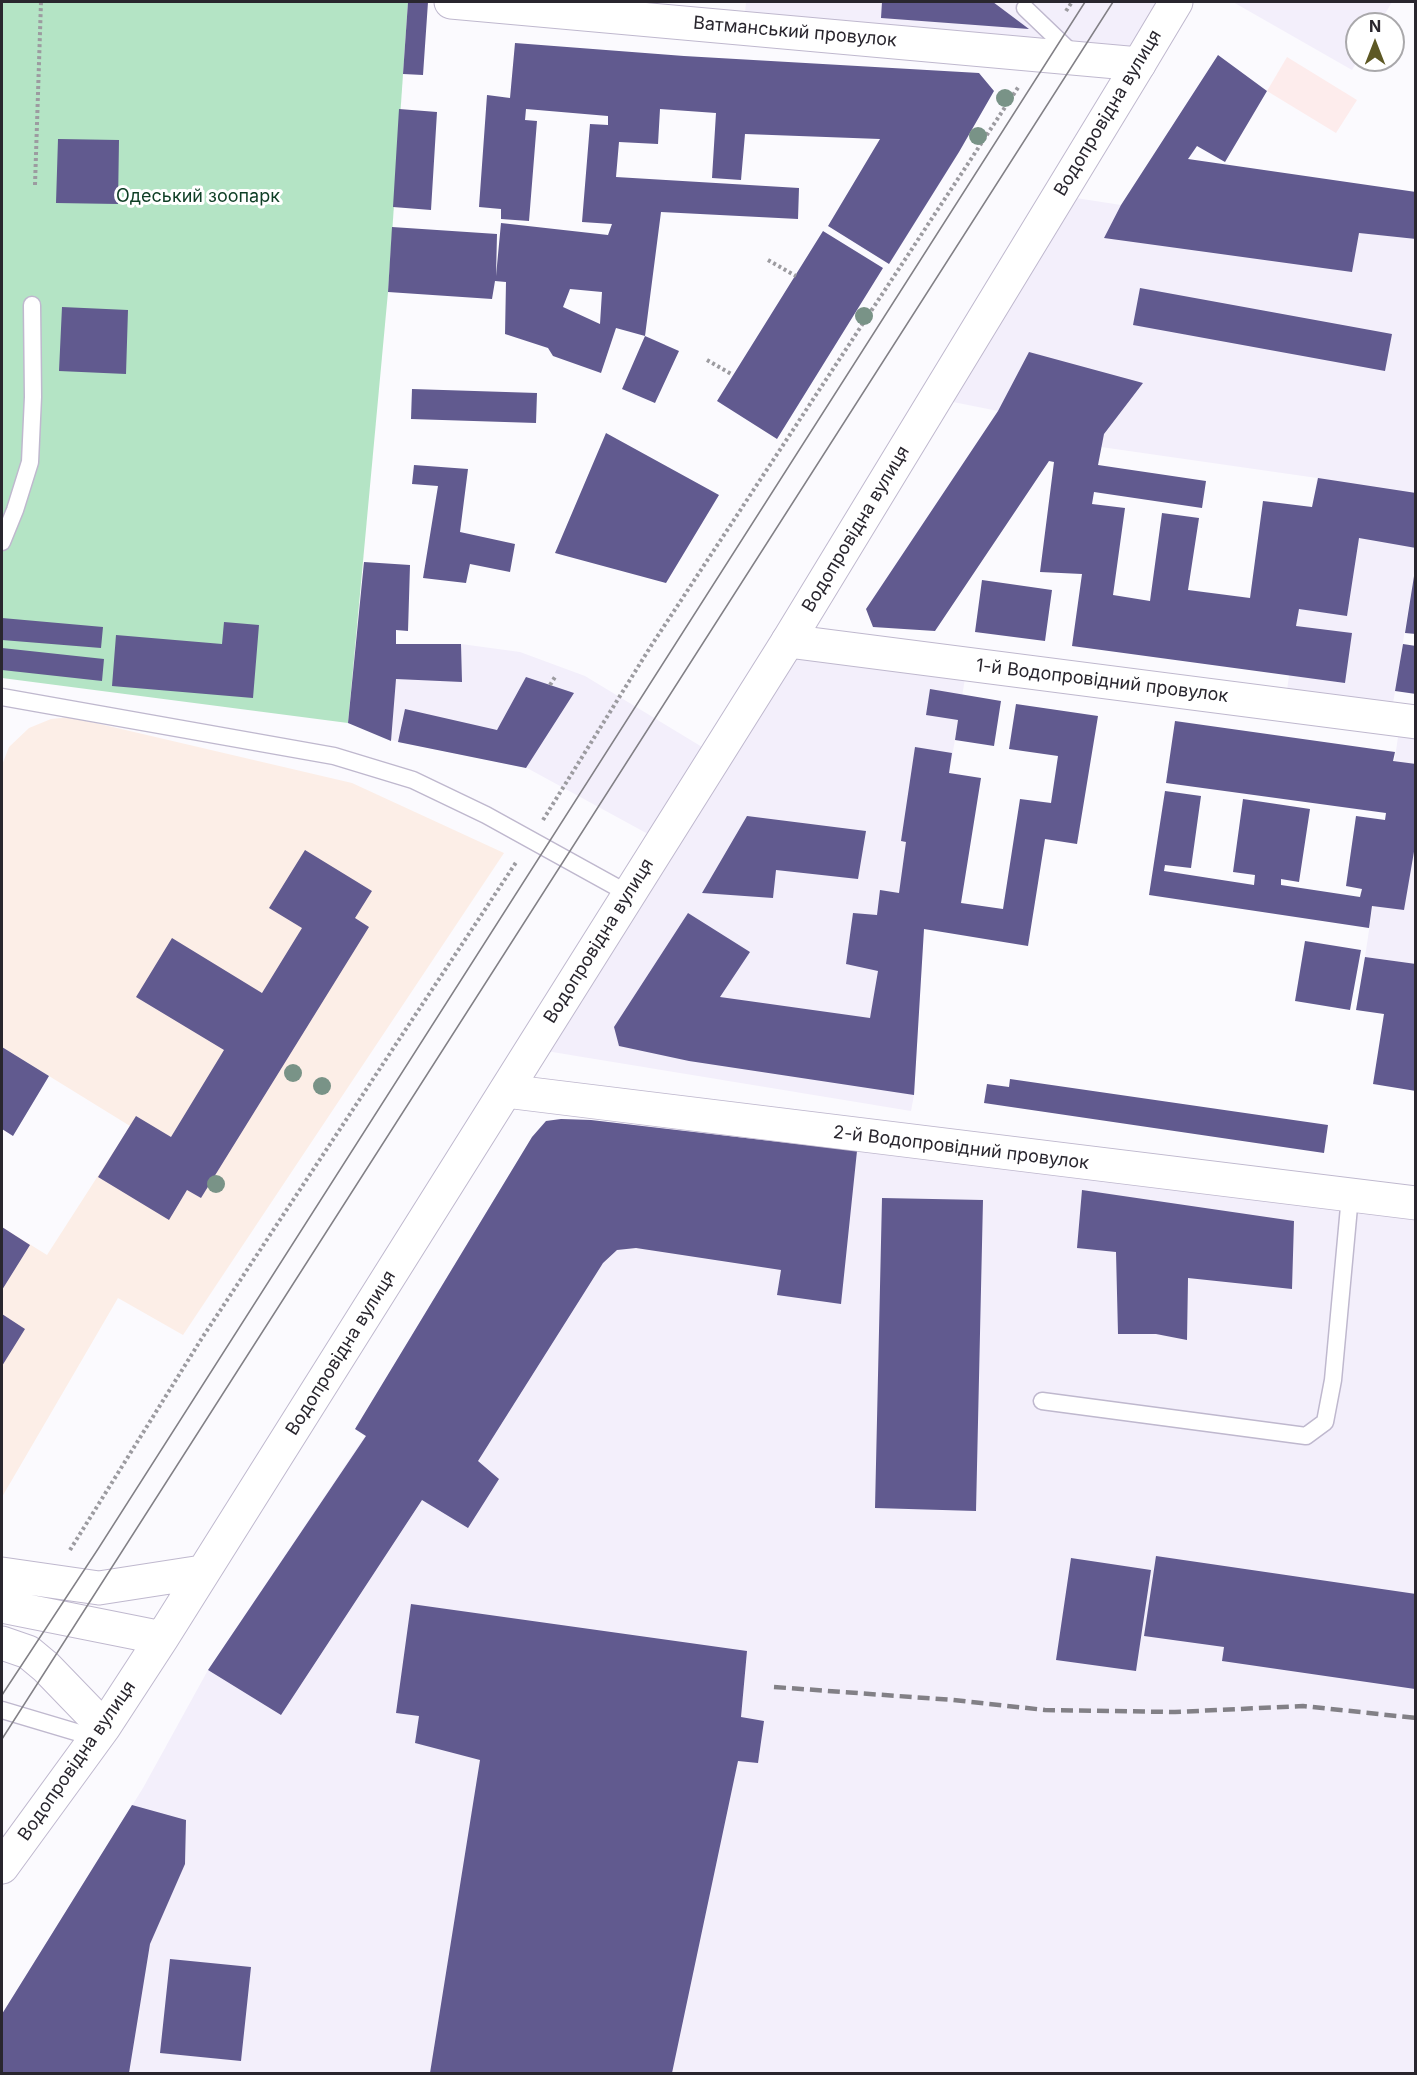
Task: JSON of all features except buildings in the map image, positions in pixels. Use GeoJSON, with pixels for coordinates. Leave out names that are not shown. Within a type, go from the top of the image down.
{"type":"FeatureCollection","features":[{"type":"Feature","properties":{"kind":"main road","name":"Ватманський провулок"},"geometry":{"type":"LineString","coordinates":[[451,2],[1045,44],[1077,59],[1139,64]]}},
{"type":"Feature","properties":{"kind":"main road","name":"Водопровідна вулиця"},"geometry":{"type":"LineString","coordinates":[[2,1867],[100,1733],[162,1638],[788,641],[1176,2]]}},
{"type":"Feature","properties":{"kind":"main road","name":"1-й Водопровідний провулок"},"geometry":{"type":"LineString","coordinates":[[788,641],[1416,722]]}},
{"type":"Feature","properties":{"kind":"main road","name":"2-й Водопровідний провулок"},"geometry":{"type":"LineString","coordinates":[[506,1091],[1416,1203]]}},
{"type":"Feature","properties":{"kind":"main road"},"geometry":{"type":"LineString","coordinates":[[2,1574],[99,1588],[202,1572]]}},
{"type":"Feature","properties":{"kind":"main road"},"geometry":{"type":"LineString","coordinates":[[2,1606],[162,1638]]}},
{"type":"Feature","properties":{"kind":"main road"},"geometry":{"type":"LineString","coordinates":[[2,1643],[11,1644],[28,1652],[46,1667],[100,1733]]}},
{"type":"Feature","properties":{"kind":"lane"},"geometry":{"type":"LineString","coordinates":[[1025,8],[1045,44]]}},
{"type":"Feature","properties":{"kind":"lane"},"geometry":{"type":"LineString","coordinates":[[2,542],[30,462],[33,397],[32,304]]}},
{"type":"Feature","properties":{"kind":"lane"},"geometry":{"type":"LineString","coordinates":[[2,697],[334,756],[413,780],[486,815],[629,894]]}},
{"type":"Feature","properties":{"kind":"lane"},"geometry":{"type":"LineString","coordinates":[[1042,1401],[1306,1436],[1325,1422],[1333,1380],[1350,1196]]}},
{"type":"Feature","properties":{"kind":"lane"},"geometry":{"type":"LineString","coordinates":[[2,1710],[100,1733]]}},
{"type":"Feature","properties":{"kind":"path"},"geometry":{"type":"LineString","coordinates":[[35,185],[40,2]]}},
{"type":"Feature","properties":{"kind":"path"},"geometry":{"type":"LineString","coordinates":[[66,1557],[202,1338],[531,840],[644,655],[1072,2]]}},
{"type":"Feature","properties":{"kind":"path"},"geometry":{"type":"LineString","coordinates":[[768,260],[796,276]]}},
{"type":"Feature","properties":{"kind":"path"},"geometry":{"type":"LineString","coordinates":[[707,360],[734,375]]}},
{"type":"Feature","properties":{"kind":"path"},"geometry":{"type":"LineString","coordinates":[[550,685],[555,677]]}},
{"type":"Feature","properties":{"kind":"shaded area"},"geometry":{"type":"Polygon","coordinates":[[[746,2],[1173,2],[1135,62],[744,25],[746,2]]]}},
{"type":"Feature","properties":{"kind":"shaded area"},"geometry":{"type":"Polygon","coordinates":[[[1233,2],[1392,2],[1386,12],[1345,12],[1345,66],[1233,2]]]}},
{"type":"Feature","properties":{"kind":"shaded area"},"geometry":{"type":"Polygon","coordinates":[[[1287,57],[1357,100],[1336,133],[1267,91],[1287,57]]]}},
{"type":"Feature","properties":{"kind":"shaded area"},"geometry":{"type":"Polygon","coordinates":[[[1063,196],[1121,205],[1415,239],[1415,568],[1391,716],[1285,704],[1317,478],[1101,447],[998,411],[938,399],[1063,196]]]}},
{"type":"Feature","properties":{"kind":"shaded area"},"geometry":{"type":"Polygon","coordinates":[[[358,631],[396,644],[461,644],[520,652],[585,676],[712,753],[659,840],[527,768],[398,742],[348,723],[358,631]]]}},
{"type":"Feature","properties":{"kind":"shaded area"},"geometry":{"type":"Polygon","coordinates":[[[792,643],[967,666],[924,929],[914,1095],[911,1111],[534,1049],[792,643]]]}},
{"type":"Feature","properties":{"kind":"shaded area"},"geometry":{"type":"Polygon","coordinates":[[[70,717],[352,783],[504,853],[183,1335],[118,1298],[2,1497],[2,1227],[47,1255],[130,1126],[2,1047],[2,765],[9,747],[29,728],[51,719],[70,717]]]}},
{"type":"Feature","properties":{"kind":"shaded area"},"geometry":{"type":"Polygon","coordinates":[[[1400,724],[1415,726],[1415,964],[1365,957],[1400,724]]]}},
{"type":"Feature","properties":{"kind":"shaded area"},"geometry":{"type":"Polygon","coordinates":[[[591,1120],[1415,1212],[1415,2073],[2,2074],[2,2014],[143,1788],[208,1670],[365,1436],[355,1429],[532,1137],[546,1121],[591,1120]]]}},
{"type":"Feature","properties":{"kind":"green space","name":"Одеський зоопарк"},"geometry":{"type":"Polygon","coordinates":[[[2,2],[408,2],[388,292],[348,723],[2,678],[2,2]]]}},
{"type":"Feature","properties":{"kind":"tram line"},"geometry":{"type":"LineString","coordinates":[[2,1695],[98,1549],[1085,2]]}},
{"type":"Feature","properties":{"kind":"tram line"},"geometry":{"type":"LineString","coordinates":[[2,1739],[1113,2]]}},
{"type":"Feature","properties":{"kind":"railway"},"geometry":{"type":"LineString","coordinates":[[774,1687],[953,1700],[1045,1710],[1175,1712],[1303,1706],[1416,1718]]}}]}
